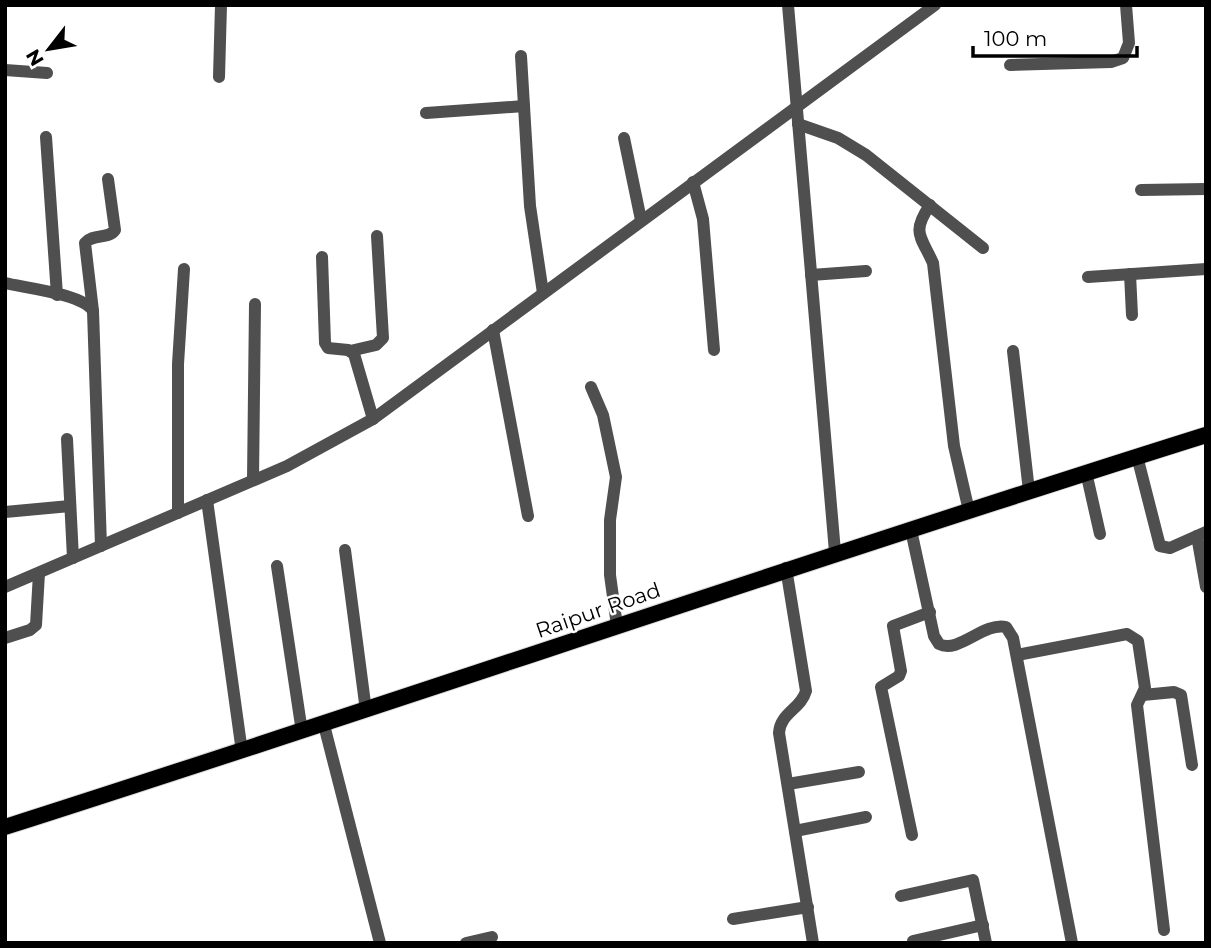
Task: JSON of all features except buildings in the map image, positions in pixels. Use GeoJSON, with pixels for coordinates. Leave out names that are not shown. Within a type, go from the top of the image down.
{"type":"FeatureCollection","features":[{"type":"Feature","properties":{"kind":"main road","name":"Raipur Road"},"geometry":{"type":"LineString","coordinates":[[5,827],[324,725],[835,552],[1206,435]]}},
{"type":"Feature","properties":{"kind":"street"},"geometry":{"type":"LineString","coordinates":[[219,77],[221,5]]}},
{"type":"Feature","properties":{"kind":"street"},"geometry":{"type":"LineString","coordinates":[[788,5],[835,552]]}},
{"type":"Feature","properties":{"kind":"street"},"geometry":{"type":"LineString","coordinates":[[5,587],[253,480],[373,419],[935,5]]}},
{"type":"Feature","properties":{"kind":"street"},"geometry":{"type":"LineString","coordinates":[[1010,65],[1111,62],[1123,58],[1129,43],[1126,5]]}},
{"type":"Feature","properties":{"kind":"street"},"geometry":{"type":"LineString","coordinates":[[521,56],[530,206],[543,293]]}},
{"type":"Feature","properties":{"kind":"street"},"geometry":{"type":"LineString","coordinates":[[5,70],[47,73]]}},
{"type":"Feature","properties":{"kind":"street"},"geometry":{"type":"LineString","coordinates":[[426,113],[524,106]]}},
{"type":"Feature","properties":{"kind":"street"},"geometry":{"type":"LineString","coordinates":[[798,124],[848,143],[983,248]]}},
{"type":"Feature","properties":{"kind":"street"},"geometry":{"type":"LineString","coordinates":[[46,137],[57,295]]}},
{"type":"Feature","properties":{"kind":"street"},"geometry":{"type":"LineString","coordinates":[[625,138],[641,220]]}},
{"type":"Feature","properties":{"kind":"street"},"geometry":{"type":"LineString","coordinates":[[101,546],[93,311],[85,243],[91,237],[112,234],[115,230],[108,179]]}},
{"type":"Feature","properties":{"kind":"street"},"geometry":{"type":"LineString","coordinates":[[693,182],[703,219],[714,350]]}},
{"type":"Feature","properties":{"kind":"street"},"geometry":{"type":"LineString","coordinates":[[1141,190],[1206,189]]}},
{"type":"Feature","properties":{"kind":"street"},"geometry":{"type":"LineString","coordinates":[[930,205],[920,221],[919,237],[933,263],[954,446],[969,511]]}},
{"type":"Feature","properties":{"kind":"street"},"geometry":{"type":"LineString","coordinates":[[322,257],[325,343],[328,348],[350,351],[376,345],[383,338],[377,236]]}},
{"type":"Feature","properties":{"kind":"street"},"geometry":{"type":"LineString","coordinates":[[178,513],[178,364],[184,269]]}},
{"type":"Feature","properties":{"kind":"street"},"geometry":{"type":"LineString","coordinates":[[1088,277],[1206,269]]}},
{"type":"Feature","properties":{"kind":"street"},"geometry":{"type":"LineString","coordinates":[[811,275],[866,271]]}},
{"type":"Feature","properties":{"kind":"street"},"geometry":{"type":"LineString","coordinates":[[1130,274],[1132,315]]}},
{"type":"Feature","properties":{"kind":"street"},"geometry":{"type":"LineString","coordinates":[[5,283],[84,301],[93,311]]}},
{"type":"Feature","properties":{"kind":"street"},"geometry":{"type":"LineString","coordinates":[[253,480],[255,304]]}},
{"type":"Feature","properties":{"kind":"street"},"geometry":{"type":"LineString","coordinates":[[493,330],[528,516]]}},
{"type":"Feature","properties":{"kind":"street"},"geometry":{"type":"LineString","coordinates":[[350,351],[356,359],[373,419]]}},
{"type":"Feature","properties":{"kind":"street"},"geometry":{"type":"LineString","coordinates":[[1013,351],[1029,491]]}},
{"type":"Feature","properties":{"kind":"street"},"geometry":{"type":"LineString","coordinates":[[591,387],[603,415],[616,477],[610,520],[610,575],[617,626]]}},
{"type":"Feature","properties":{"kind":"street"},"geometry":{"type":"LineString","coordinates":[[67,439],[73,558]]}},
{"type":"Feature","properties":{"kind":"street"},"geometry":{"type":"LineString","coordinates":[[1137,456],[1160,546],[1170,548],[1201,534],[1206,587]]}},
{"type":"Feature","properties":{"kind":"street"},"geometry":{"type":"LineString","coordinates":[[1086,472],[1100,534]]}},
{"type":"Feature","properties":{"kind":"street"},"geometry":{"type":"LineString","coordinates":[[207,500],[242,752]]}},
{"type":"Feature","properties":{"kind":"street"},"geometry":{"type":"LineString","coordinates":[[5,512],[70,506]]}},
{"type":"Feature","properties":{"kind":"street"},"geometry":{"type":"LineString","coordinates":[[911,530],[934,636],[942,646],[949,646],[990,627],[1002,626],[1013,638],[1072,943]]}},
{"type":"Feature","properties":{"kind":"street"},"geometry":{"type":"LineString","coordinates":[[345,550],[366,711]]}},
{"type":"Feature","properties":{"kind":"street"},"geometry":{"type":"LineString","coordinates":[[277,566],[302,732]]}},
{"type":"Feature","properties":{"kind":"street"},"geometry":{"type":"LineString","coordinates":[[786,568],[806,686],[803,700],[780,722],[779,733],[813,943]]}},
{"type":"Feature","properties":{"kind":"street"},"geometry":{"type":"LineString","coordinates":[[5,638],[30,630],[36,625],[39,573]]}},
{"type":"Feature","properties":{"kind":"street"},"geometry":{"type":"LineString","coordinates":[[912,835],[881,687],[899,676],[901,671],[893,626],[930,612]]}},
{"type":"Feature","properties":{"kind":"street"},"geometry":{"type":"LineString","coordinates":[[1017,655],[1131,634],[1138,641],[1143,657],[1145,688],[1137,705],[1164,930]]}},
{"type":"Feature","properties":{"kind":"street"},"geometry":{"type":"LineString","coordinates":[[1143,695],[1174,692],[1181,695],[1192,765]]}},
{"type":"Feature","properties":{"kind":"street"},"geometry":{"type":"LineString","coordinates":[[324,725],[380,943]]}},
{"type":"Feature","properties":{"kind":"street"},"geometry":{"type":"LineString","coordinates":[[788,784],[859,772]]}},
{"type":"Feature","properties":{"kind":"street"},"geometry":{"type":"LineString","coordinates":[[796,831],[866,817]]}},
{"type":"Feature","properties":{"kind":"street"},"geometry":{"type":"LineString","coordinates":[[901,896],[973,880],[986,943]]}},
{"type":"Feature","properties":{"kind":"street"},"geometry":{"type":"LineString","coordinates":[[733,919],[808,907]]}},
{"type":"Feature","properties":{"kind":"street"},"geometry":{"type":"LineString","coordinates":[[914,941],[983,925]]}},
{"type":"Feature","properties":{"kind":"street"},"geometry":{"type":"LineString","coordinates":[[466,943],[492,937]]}}]}
